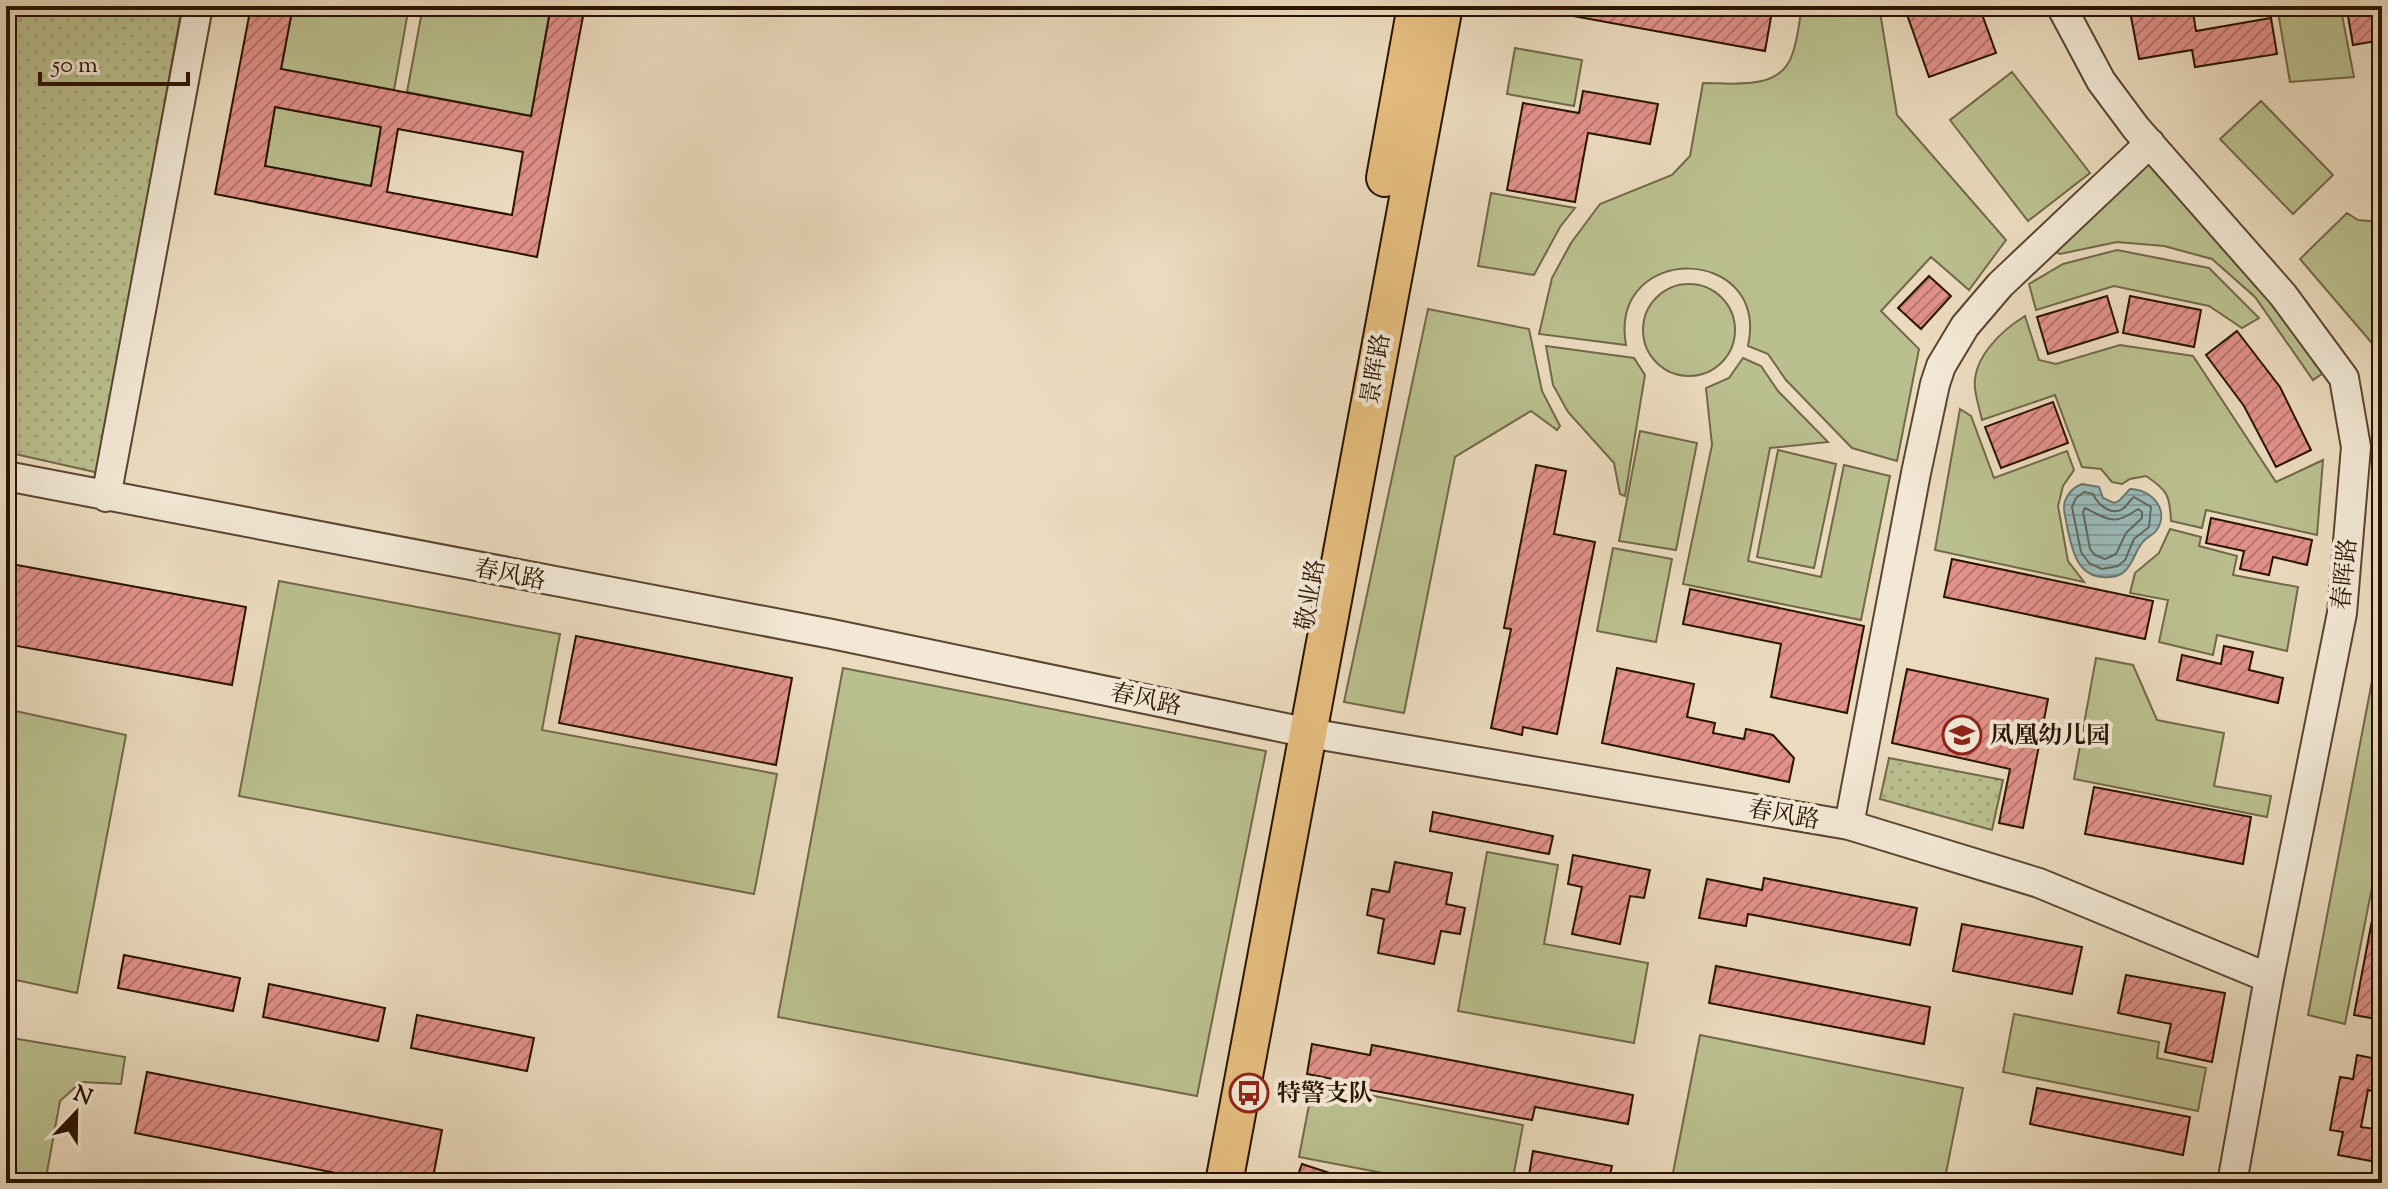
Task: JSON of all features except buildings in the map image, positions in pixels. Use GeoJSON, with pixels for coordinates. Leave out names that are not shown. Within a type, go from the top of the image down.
{"type":"FeatureCollection","features":[{"type":"Feature","properties":{"kind":"main road","name":"敬业路"},"geometry":{"type":"LineString","coordinates":[[1224,1183],[1416,6]]}},
{"type":"Feature","properties":{"kind":"main road","name":"景晖路"},"geometry":{"type":"LineString","coordinates":[[1298,731],[1444,6]]}},
{"type":"Feature","properties":{"kind":"main road","name":"敬业路"},"geometry":{"type":"LineString","coordinates":[[1201,1183],[1298,731]]}},
{"type":"Feature","properties":{"kind":"street"},"geometry":{"type":"LineString","coordinates":[[106,497],[198,6]]}},
{"type":"Feature","properties":{"kind":"street","name":"春晖路"},"geometry":{"type":"LineString","coordinates":[[2061,6],[2101,81],[2150,143],[2283,295],[2344,378],[2356,447],[2342,613],[2269,978],[2232,1183]]}},
{"type":"Feature","properties":{"kind":"street"},"geometry":{"type":"LineString","coordinates":[[1849,825],[1916,473],[1941,366],[1965,326],[2000,285],[2150,143]]}},
{"type":"Feature","properties":{"kind":"street","name":"春风路"},"geometry":{"type":"LineString","coordinates":[[6,476],[832,634],[1298,731],[1849,825],[2039,883],[2269,978]]}},
{"type":"Feature","properties":{"kind":"green space"},"geometry":{"type":"Polygon","coordinates":[[[6,6],[182,6],[99,473],[6,452],[6,6]]]}},
{"type":"Feature","properties":{"kind":"green space"},"geometry":{"type":"Polygon","coordinates":[[[293,6],[409,6],[394,90],[281,69],[293,6]]]}},
{"type":"Feature","properties":{"kind":"green space"},"geometry":{"type":"Polygon","coordinates":[[[423,6],[551,6],[531,116],[407,92],[423,6]]]}},
{"type":"Feature","properties":{"kind":"green space"},"geometry":{"type":"Polygon","coordinates":[[[1802,6],[1879,6],[1897,115],[2006,240],[1969,290],[1931,257],[1881,311],[1919,349],[1897,461],[1852,448],[1786,380],[1768,354],[1748,346],[1748,312],[1736,288],[1714,274],[1688,269],[1662,273],[1641,287],[1627,311],[1626,345],[1539,334],[1552,278],[1571,243],[1600,204],[1672,175],[1690,156],[1703,83],[1741,84],[1766,80],[1786,67],[1796,43],[1802,6]]]}},
{"type":"Feature","properties":{"kind":"green space"},"geometry":{"type":"Polygon","coordinates":[[[2277,6],[2351,6],[2341,10],[2354,77],[2290,82],[2277,6]]]}},
{"type":"Feature","properties":{"kind":"green space"},"geometry":{"type":"Polygon","coordinates":[[[1515,48],[1582,60],[1574,106],[1507,94],[1515,48]]]}},
{"type":"Feature","properties":{"kind":"green space"},"geometry":{"type":"Polygon","coordinates":[[[2012,72],[2090,173],[2028,221],[1950,120],[2012,72]]]}},
{"type":"Feature","properties":{"kind":"green space"},"geometry":{"type":"Polygon","coordinates":[[[2261,101],[2333,175],[2293,214],[2220,139],[2261,101]]]}},
{"type":"Feature","properties":{"kind":"green space"},"geometry":{"type":"Polygon","coordinates":[[[275,107],[381,127],[371,186],[265,166],[275,107]]]}},
{"type":"Feature","properties":{"kind":"green space"},"geometry":{"type":"Polygon","coordinates":[[[2149,156],[2329,369],[2313,380],[2255,297],[2212,259],[2164,246],[2117,242],[2060,254],[2052,250],[2149,156]]]}},
{"type":"Feature","properties":{"kind":"green space"},"geometry":{"type":"Polygon","coordinates":[[[1491,193],[1575,208],[1560,227],[1534,275],[1478,266],[1491,193]]]}},
{"type":"Feature","properties":{"kind":"green space"},"geometry":{"type":"Polygon","coordinates":[[[2347,213],[2358,220],[2382,222],[2382,344],[2371,342],[2300,259],[2347,213]]]}},
{"type":"Feature","properties":{"kind":"green space"},"geometry":{"type":"Polygon","coordinates":[[[2117,250],[2209,268],[2259,318],[2242,328],[2209,306],[2114,286],[2036,310],[2029,284],[2063,264],[2117,250]]]}},
{"type":"Feature","properties":{"kind":"green space"},"geometry":{"type":"Polygon","coordinates":[[[1689,284],[1707,288],[1721,298],[1731,312],[1735,330],[1731,348],[1721,362],[1707,372],[1689,376],[1671,372],[1657,362],[1647,348],[1643,330],[1647,312],[1657,298],[1671,288],[1689,284]]]}},
{"type":"Feature","properties":{"kind":"green space"},"geometry":{"type":"Polygon","coordinates":[[[1428,309],[1529,329],[1542,391],[1560,426],[1557,430],[1531,411],[1455,457],[1404,713],[1344,702],[1428,309]]]}},
{"type":"Feature","properties":{"kind":"green space"},"geometry":{"type":"Polygon","coordinates":[[[2025,316],[2039,360],[2056,364],[2120,345],[2193,356],[2276,482],[2323,460],[2317,535],[2206,510],[2202,528],[2171,521],[2166,494],[2146,476],[2122,484],[2112,482],[2101,469],[2082,467],[2055,395],[1982,420],[1975,388],[1978,366],[1998,337],[2025,316]]]}},
{"type":"Feature","properties":{"kind":"green space"},"geometry":{"type":"Polygon","coordinates":[[[1546,346],[1634,358],[1645,375],[1625,496],[1620,494],[1614,463],[1568,412],[1553,385],[1546,346]]]}},
{"type":"Feature","properties":{"kind":"green space"},"geometry":{"type":"Polygon","coordinates":[[[1743,358],[1761,366],[1778,391],[1828,442],[1770,448],[1748,561],[1821,577],[1844,465],[1890,476],[1861,620],[1683,584],[1712,445],[1706,388],[1729,378],[1743,358]]]}},
{"type":"Feature","properties":{"kind":"green space"},"geometry":{"type":"Polygon","coordinates":[[[1960,409],[1971,416],[1994,478],[2067,451],[2074,470],[2063,486],[2058,506],[2068,561],[2084,582],[1935,550],[1960,409]]]}},
{"type":"Feature","properties":{"kind":"green space"},"geometry":{"type":"Polygon","coordinates":[[[1640,431],[1697,443],[1676,550],[1619,541],[1640,431]]]}},
{"type":"Feature","properties":{"kind":"green space"},"geometry":{"type":"Polygon","coordinates":[[[1778,450],[1836,464],[1814,568],[1757,557],[1778,450]]]}},
{"type":"Feature","properties":{"kind":"green space"},"geometry":{"type":"Polygon","coordinates":[[[2170,529],[2201,537],[2199,546],[2237,556],[2233,575],[2298,587],[2287,651],[2217,635],[2213,655],[2159,642],[2168,600],[2130,593],[2135,573],[2159,553],[2170,529]]]}},
{"type":"Feature","properties":{"kind":"green space"},"geometry":{"type":"Polygon","coordinates":[[[1613,548],[1672,559],[1656,642],[1597,631],[1613,548]]]}},
{"type":"Feature","properties":{"kind":"green space"},"geometry":{"type":"Polygon","coordinates":[[[279,581],[560,634],[542,730],[777,774],[754,894],[239,796],[279,581]]]}},
{"type":"Feature","properties":{"kind":"green space"},"geometry":{"type":"Polygon","coordinates":[[[2382,629],[2382,837],[2345,1024],[2308,1015],[2382,629]]]}},
{"type":"Feature","properties":{"kind":"green space"},"geometry":{"type":"Polygon","coordinates":[[[2096,658],[2133,665],[2157,720],[2224,733],[2214,786],[2271,796],[2267,817],[2074,779],[2096,658]]]}},
{"type":"Feature","properties":{"kind":"green space"},"geometry":{"type":"Polygon","coordinates":[[[843,668],[1266,751],[1197,1096],[778,1017],[843,668]]]}},
{"type":"Feature","properties":{"kind":"green space"},"geometry":{"type":"Polygon","coordinates":[[[6,709],[126,735],[77,993],[6,978],[6,709]]]}},
{"type":"Feature","properties":{"kind":"green space"},"geometry":{"type":"Polygon","coordinates":[[[1889,758],[2003,780],[1992,830],[1880,799],[1889,758]]]}},
{"type":"Feature","properties":{"kind":"green space"},"geometry":{"type":"Polygon","coordinates":[[[1487,852],[1558,865],[1544,944],[1648,963],[1634,1043],[1458,1011],[1487,852]]]}},
{"type":"Feature","properties":{"kind":"green space"},"geometry":{"type":"Polygon","coordinates":[[[2014,1014],[2159,1042],[2157,1058],[2206,1068],[2198,1111],[2003,1072],[2014,1014]]]}},
{"type":"Feature","properties":{"kind":"green space"},"geometry":{"type":"Polygon","coordinates":[[[1700,1035],[1963,1088],[1944,1183],[1671,1183],[1700,1035]]]}},
{"type":"Feature","properties":{"kind":"green space"},"geometry":{"type":"Polygon","coordinates":[[[6,1037],[125,1057],[121,1084],[81,1082],[60,1101],[45,1183],[6,1183],[6,1037]]]}},
{"type":"Feature","properties":{"kind":"green space"},"geometry":{"type":"Polygon","coordinates":[[[1313,1084],[1523,1125],[1512,1183],[1435,1183],[1299,1157],[1313,1084]]]}},
{"type":"Feature","properties":{"kind":"water"},"geometry":{"type":"Polygon","coordinates":[[[2082,484],[2099,487],[2103,498],[2114,503],[2130,489],[2138,490],[2151,497],[2160,508],[2160,523],[2156,531],[2145,539],[2127,569],[2117,576],[2090,574],[2083,569],[2074,553],[2064,504],[2070,493],[2082,484]]]}},
{"type":"Feature","properties":{"kind":"place","name":"凤凰幼儿园"},"geometry":{"type":"Point","coordinates":[1962,735]}},
{"type":"Feature","properties":{"kind":"place","name":"特警支队"},"geometry":{"type":"Point","coordinates":[1249,1093]}}]}
